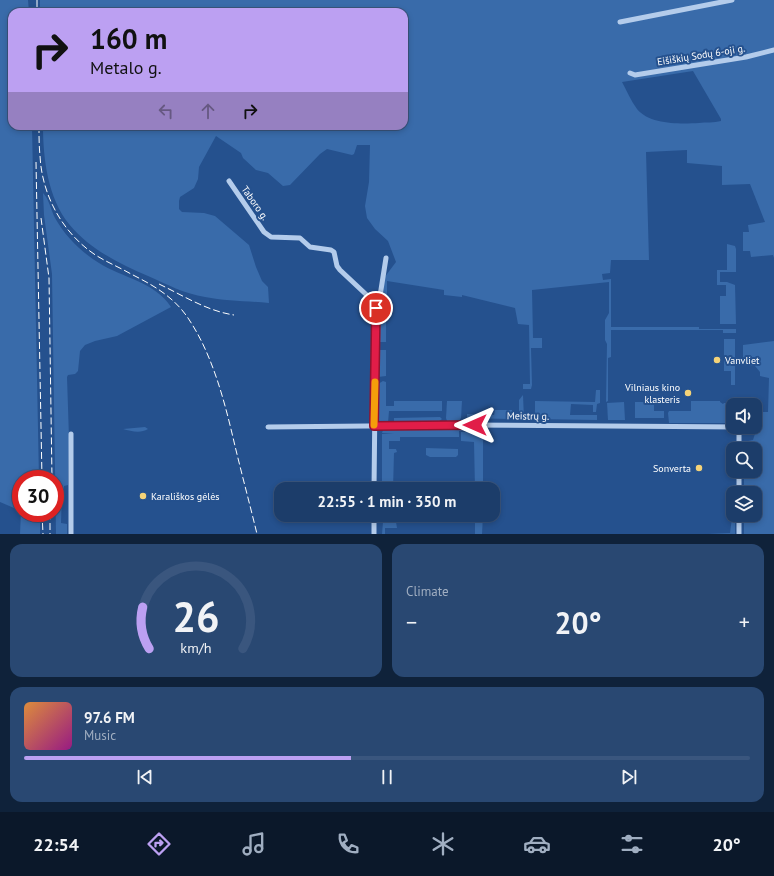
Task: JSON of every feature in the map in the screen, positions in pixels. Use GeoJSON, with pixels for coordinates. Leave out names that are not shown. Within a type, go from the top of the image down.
{"type":"FeatureCollection","features":[{"type":"Feature","properties":{"kind":"street"},"geometry":{"type":"LineString","coordinates":[[620,22],[732,0]]}},
{"type":"Feature","properties":{"kind":"street","name":"Eišiškių Sodų 6-oji g."},"geometry":{"type":"LineString","coordinates":[[630,73],[635,75],[746,57],[774,50]]}},
{"type":"Feature","properties":{"kind":"street","name":"Taboro g."},"geometry":{"type":"LineString","coordinates":[[229,181],[264,232],[271,237],[300,238],[310,247],[331,250],[334,252],[337,266],[340,270],[372,300],[376,308]]}},
{"type":"Feature","properties":{"kind":"street"},"geometry":{"type":"LineString","coordinates":[[374,482],[376,308],[380,296],[386,258]]}},
{"type":"Feature","properties":{"kind":"street","name":"Meistrų g."},"geometry":{"type":"LineString","coordinates":[[268,427],[465,425],[726,427]]}},
{"type":"Feature","properties":{"kind":"street"},"geometry":{"type":"LineString","coordinates":[[71,434],[71,534]]}},
{"type":"Feature","properties":{"kind":"street"},"geometry":{"type":"LineString","coordinates":[[374,522],[374,534]]}},
{"type":"Feature","properties":{"kind":"street"},"geometry":{"type":"LineString","coordinates":[[739,522],[739,534]]}},
{"type":"Feature","properties":{"kind":"shaded area"},"geometry":{"type":"Polygon","coordinates":[[[0,0],[28,0],[29,8],[8,8],[8,130],[32,130],[39,470],[12,470],[12,507],[0,502],[0,0]]]}},
{"type":"Feature","properties":{"kind":"shaded area"},"geometry":{"type":"Polygon","coordinates":[[[40,0],[774,0],[774,258],[773,255],[751,257],[750,251],[743,251],[743,232],[749,232],[748,225],[765,222],[750,184],[722,185],[722,166],[687,163],[687,150],[646,152],[649,260],[611,260],[610,273],[602,274],[603,280],[611,279],[611,327],[699,327],[699,329],[736,329],[736,333],[723,333],[723,330],[611,330],[611,357],[608,358],[608,401],[606,402],[607,344],[605,340],[605,320],[609,313],[609,282],[532,290],[533,338],[542,338],[542,348],[531,348],[531,389],[523,389],[523,384],[530,384],[529,325],[518,324],[515,308],[462,295],[462,297],[444,295],[444,290],[387,281],[387,297],[383,297],[384,278],[396,262],[388,241],[375,229],[367,218],[365,206],[369,182],[370,145],[357,145],[354,154],[352,155],[327,149],[320,154],[290,185],[283,186],[268,173],[256,170],[243,158],[241,153],[216,136],[199,167],[198,179],[194,188],[180,197],[179,209],[182,212],[204,213],[215,216],[249,245],[262,281],[268,287],[269,303],[198,296],[183,291],[127,266],[95,248],[77,233],[62,214],[56,202],[48,178],[44,152],[43,130],[408,130],[408,8],[40,8],[40,0]],[[693,71],[622,82],[637,109],[650,118],[658,121],[684,123],[721,121],[693,71]]]}},
{"type":"Feature","properties":{"kind":"shaded area"},"geometry":{"type":"Polygon","coordinates":[[[43,193],[47,198],[59,225],[80,249],[92,259],[108,268],[148,286],[171,307],[117,336],[85,345],[80,351],[78,371],[75,374],[68,375],[67,377],[69,438],[68,485],[64,486],[64,470],[55,470],[52,274],[44,215],[43,193]]]}},
{"type":"Feature","properties":{"kind":"shaded area"},"geometry":{"type":"Polygon","coordinates":[[[727,244],[735,246],[736,249],[736,272],[720,272],[720,282],[727,282],[735,285],[736,324],[720,324],[720,296],[726,296],[726,285],[717,285],[717,270],[727,270],[727,244]]]}},
{"type":"Feature","properties":{"kind":"shaded area"},"geometry":{"type":"Polygon","coordinates":[[[379,311],[386,312],[386,342],[378,342],[379,311]]]}},
{"type":"Feature","properties":{"kind":"shaded area"},"geometry":{"type":"Polygon","coordinates":[[[724,339],[735,339],[735,385],[731,385],[731,371],[724,371],[724,339]]]}},
{"type":"Feature","properties":{"kind":"shaded area"},"geometry":{"type":"Polygon","coordinates":[[[774,341],[774,534],[744,534],[744,522],[762,522],[762,486],[744,486],[744,478],[762,478],[762,442],[743,442],[753,440],[755,434],[762,434],[762,412],[768,412],[769,378],[760,376],[760,372],[755,366],[743,365],[743,345],[774,341]]]}},
{"type":"Feature","properties":{"kind":"shaded area"},"geometry":{"type":"Polygon","coordinates":[[[379,350],[386,350],[386,376],[378,377],[379,350]]]}},
{"type":"Feature","properties":{"kind":"shaded area"},"geometry":{"type":"Polygon","coordinates":[[[383,381],[386,382],[386,406],[394,406],[394,401],[442,401],[442,411],[389,411],[388,423],[379,423],[378,384],[383,381]]]}},
{"type":"Feature","properties":{"kind":"shaded area"},"geometry":{"type":"Polygon","coordinates":[[[596,390],[600,390],[600,403],[597,404],[596,412],[593,412],[593,405],[571,404],[570,415],[597,415],[597,420],[535,419],[535,401],[595,402],[596,390]]]}},
{"type":"Feature","properties":{"kind":"shaded area"},"geometry":{"type":"Polygon","coordinates":[[[523,395],[524,419],[519,419],[519,400],[523,395]]]}},
{"type":"Feature","properties":{"kind":"shaded area"},"geometry":{"type":"Polygon","coordinates":[[[447,401],[462,401],[461,418],[459,421],[447,421],[447,401]]]}},
{"type":"Feature","properties":{"kind":"shaded area"},"geometry":{"type":"Polygon","coordinates":[[[691,401],[720,401],[723,404],[726,403],[726,423],[669,423],[669,411],[691,411],[691,401]]]}},
{"type":"Feature","properties":{"kind":"shaded area"},"geometry":{"type":"Polygon","coordinates":[[[624,402],[625,420],[608,420],[607,403],[624,402]]]}},
{"type":"Feature","properties":{"kind":"shaded area"},"geometry":{"type":"Polygon","coordinates":[[[635,402],[654,402],[654,411],[664,411],[664,418],[635,418],[635,402]]]}},
{"type":"Feature","properties":{"kind":"shaded area"},"geometry":{"type":"Polygon","coordinates":[[[495,410],[512,410],[512,419],[467,418],[467,414],[494,415],[495,410]]]}},
{"type":"Feature","properties":{"kind":"shaded area"},"geometry":{"type":"Polygon","coordinates":[[[440,417],[442,419],[438,422],[395,423],[394,421],[394,418],[440,417]]]}},
{"type":"Feature","properties":{"kind":"shaded area"},"geometry":{"type":"Polygon","coordinates":[[[145,427],[148,429],[139,432],[123,429],[145,427]]]}},
{"type":"Feature","properties":{"kind":"shaded area"},"geometry":{"type":"Polygon","coordinates":[[[483,428],[483,430],[459,431],[459,437],[400,437],[400,441],[389,441],[389,449],[396,449],[397,452],[394,453],[393,482],[382,482],[382,434],[394,433],[382,433],[383,430],[483,428]]]}},
{"type":"Feature","properties":{"kind":"shaded area"},"geometry":{"type":"Polygon","coordinates":[[[461,432],[483,432],[483,482],[475,482],[474,442],[461,441],[461,432]]]}},
{"type":"Feature","properties":{"kind":"shaded area"},"geometry":{"type":"Polygon","coordinates":[[[426,448],[458,449],[458,455],[456,457],[430,457],[426,455],[426,448]]]}},
{"type":"Feature","properties":{"kind":"shaded area"},"geometry":{"type":"Polygon","coordinates":[[[21,522],[40,522],[40,534],[20,534],[21,522]]]}},
{"type":"Feature","properties":{"kind":"shaded area"},"geometry":{"type":"Polygon","coordinates":[[[56,522],[67,524],[67,534],[56,534],[56,522]]]}},
{"type":"Feature","properties":{"kind":"shaded area"},"geometry":{"type":"Polygon","coordinates":[[[383,522],[396,522],[397,528],[385,528],[385,534],[382,534],[383,522]]]}},
{"type":"Feature","properties":{"kind":"shaded area"},"geometry":{"type":"Polygon","coordinates":[[[475,522],[483,522],[482,534],[475,534],[475,522]]]}},
{"type":"Feature","properties":{"kind":"shaded area"},"geometry":{"type":"Polygon","coordinates":[[[731,522],[735,522],[735,534],[708,534],[730,533],[731,522]]]}},
{"type":"Feature","properties":{"kind":"railway"},"geometry":{"type":"LineString","coordinates":[[37,0],[37,8]]}},
{"type":"Feature","properties":{"kind":"railway"},"geometry":{"type":"LineString","coordinates":[[39,130],[40,156],[45,185],[63,224],[72,235],[94,254],[147,283],[170,298],[188,318],[197,332],[211,363],[222,396],[257,534]]}},
{"type":"Feature","properties":{"kind":"railway"},"geometry":{"type":"LineString","coordinates":[[36,162],[42,470]]}},
{"type":"Feature","properties":{"kind":"railway"},"geometry":{"type":"LineString","coordinates":[[41,218],[49,278],[52,470]]}},
{"type":"Feature","properties":{"kind":"railway"},"geometry":{"type":"LineString","coordinates":[[159,284],[204,306],[234,315]]}},
{"type":"Feature","properties":{"kind":"railway"},"geometry":{"type":"LineString","coordinates":[[42,522],[43,534]]}},
{"type":"Feature","properties":{"kind":"railway"},"geometry":{"type":"LineString","coordinates":[[50,522],[50,534]]}},
{"type":"Feature","properties":{"kind":"slow traffic"},"geometry":{"type":"LineString","coordinates":[[374,425],[375,382]]}},
{"type":"Feature","properties":{"kind":"place","name":"Vanvliet"},"geometry":{"type":"Point","coordinates":[717,360]}},
{"type":"Feature","properties":{"kind":"place","name":"Vilniaus kino klasteris"},"geometry":{"type":"Point","coordinates":[688,393]}},
{"type":"Feature","properties":{"kind":"place","name":"Sonverta"},"geometry":{"type":"Point","coordinates":[699,468]}},
{"type":"Feature","properties":{"kind":"place","name":"Karališkos gėlės"},"geometry":{"type":"Point","coordinates":[143,496]}},
{"type":"Feature","properties":{"kind":"route"},"geometry":{"type":"LineString","coordinates":[[376,308],[374,426],[475,425]]}}]}
